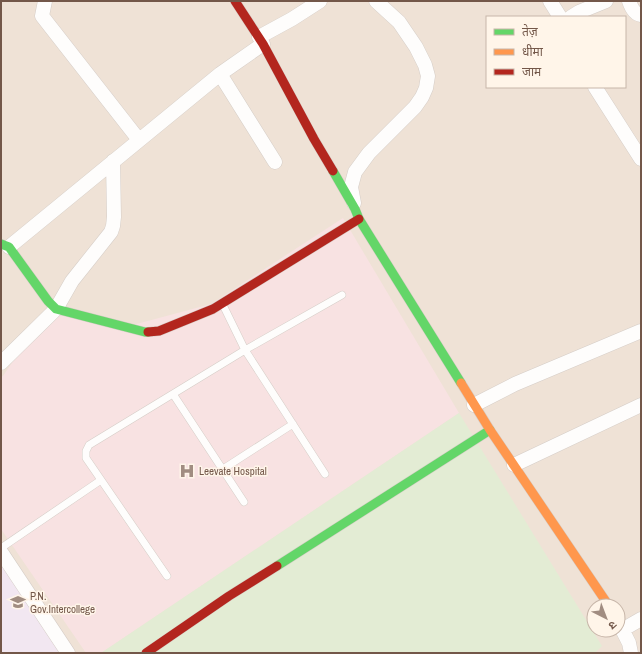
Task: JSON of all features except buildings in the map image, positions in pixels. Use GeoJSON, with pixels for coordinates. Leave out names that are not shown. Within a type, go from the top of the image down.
{"type":"FeatureCollection","features":[{"type":"Feature","properties":{"kind":"street"},"geometry":{"type":"LineString","coordinates":[[45,1],[42,16],[139,140]]}},
{"type":"Feature","properties":{"kind":"street"},"geometry":{"type":"LineString","coordinates":[[235,1],[261,41],[311,134],[357,214],[474,405],[604,598]]}},
{"type":"Feature","properties":{"kind":"street"},"geometry":{"type":"LineString","coordinates":[[320,1],[261,41],[113,161],[5,245],[48,301],[56,309],[145,332],[159,331],[213,309],[357,214]]}},
{"type":"Feature","properties":{"kind":"street"},"geometry":{"type":"LineString","coordinates":[[357,214],[351,187],[355,172],[369,153],[415,107],[426,88],[428,76],[425,65],[416,47],[399,22],[376,1]]}},
{"type":"Feature","properties":{"kind":"street"},"geometry":{"type":"LineString","coordinates":[[550,1],[559,16]]}},
{"type":"Feature","properties":{"kind":"street"},"geometry":{"type":"LineString","coordinates":[[573,16],[606,1]]}},
{"type":"Feature","properties":{"kind":"street"},"geometry":{"type":"LineString","coordinates":[[629,1],[634,12],[641,15]]}},
{"type":"Feature","properties":{"kind":"street"},"geometry":{"type":"LineString","coordinates":[[220,74],[275,162]]}},
{"type":"Feature","properties":{"kind":"street"},"geometry":{"type":"LineString","coordinates":[[596,88],[641,159]]}},
{"type":"Feature","properties":{"kind":"street"},"geometry":{"type":"LineString","coordinates":[[1,363],[56,309],[67,288],[111,232],[114,217],[113,161]]}},
{"type":"Feature","properties":{"kind":"street"},"geometry":{"type":"LineString","coordinates":[[474,405],[515,384],[641,331]]}},
{"type":"Feature","properties":{"kind":"street"},"geometry":{"type":"LineString","coordinates":[[514,465],[641,405]]}},
{"type":"Feature","properties":{"kind":"street"},"geometry":{"type":"LineString","coordinates":[[146,653],[229,596],[490,430]]}},
{"type":"Feature","properties":{"kind":"street"},"geometry":{"type":"LineString","coordinates":[[1,552],[68,653]]}},
{"type":"Feature","properties":{"kind":"street"},"geometry":{"type":"LineString","coordinates":[[626,623],[641,619]]}},
{"type":"Feature","properties":{"kind":"street"},"geometry":{"type":"LineString","coordinates":[[626,636],[630,643],[631,653]]}},
{"type":"Feature","properties":{"kind":"lane"},"geometry":{"type":"LineString","coordinates":[[167,576],[86,458],[86,452],[90,445],[245,350],[342,295]]}},
{"type":"Feature","properties":{"kind":"lane"},"geometry":{"type":"LineString","coordinates":[[222,303],[245,350],[325,474]]}},
{"type":"Feature","properties":{"kind":"lane"},"geometry":{"type":"LineString","coordinates":[[173,394],[244,502]]}},
{"type":"Feature","properties":{"kind":"lane"},"geometry":{"type":"LineString","coordinates":[[222,469],[293,424]]}},
{"type":"Feature","properties":{"kind":"lane"},"geometry":{"type":"LineString","coordinates":[[1,548],[101,480]]}},
{"type":"Feature","properties":{"kind":"shaded area"},"geometry":{"type":"Polygon","coordinates":[[[1,1],[641,1],[641,653],[1,653],[1,1]]]}},
{"type":"Feature","properties":{"kind":"shaded area","name":"Leevate Hospital"},"geometry":{"type":"Polygon","coordinates":[[[343,218],[459,413],[101,653],[86,653],[1,529],[1,377],[47,311],[118,329],[211,304],[343,218]]]}},
{"type":"Feature","properties":{"kind":"shaded area","name":"P.N. Gov.Intercollege"},"geometry":{"type":"Polygon","coordinates":[[[1,552],[68,653],[1,653],[1,552]]]}},
{"type":"Feature","properties":{"kind":"green space"},"geometry":{"type":"Polygon","coordinates":[[[459,413],[586,620],[586,638],[597,638],[602,646],[595,653],[101,653],[459,413]]]}},
{"type":"Feature","properties":{"kind":"traffic: fast"},"geometry":{"type":"LineString","coordinates":[[333,171],[355,209],[359,219],[461,383]]}},
{"type":"Feature","properties":{"kind":"traffic: fast"},"geometry":{"type":"LineString","coordinates":[[1,244],[9,247],[48,301],[56,309],[148,332]]}},
{"type":"Feature","properties":{"kind":"traffic: fast"},"geometry":{"type":"LineString","coordinates":[[277,566],[490,430]]}},
{"type":"Feature","properties":{"kind":"traffic: slow"},"geometry":{"type":"LineString","coordinates":[[461,383],[490,430],[604,598]]}},
{"type":"Feature","properties":{"kind":"traffic: jam"},"geometry":{"type":"LineString","coordinates":[[235,1],[263,44],[333,171]]}},
{"type":"Feature","properties":{"kind":"traffic: jam"},"geometry":{"type":"LineString","coordinates":[[148,332],[159,331],[213,309],[359,219]]}},
{"type":"Feature","properties":{"kind":"traffic: jam"},"geometry":{"type":"LineString","coordinates":[[146,653],[229,596],[277,566]]}},
{"type":"Feature","properties":{"kind":"place","name":"Leevate Hospital"},"geometry":{"type":"Point","coordinates":[187,471]}},
{"type":"Feature","properties":{"kind":"place","name":"P.N. Gov.Intercollege"},"geometry":{"type":"Point","coordinates":[18,602]}}]}
